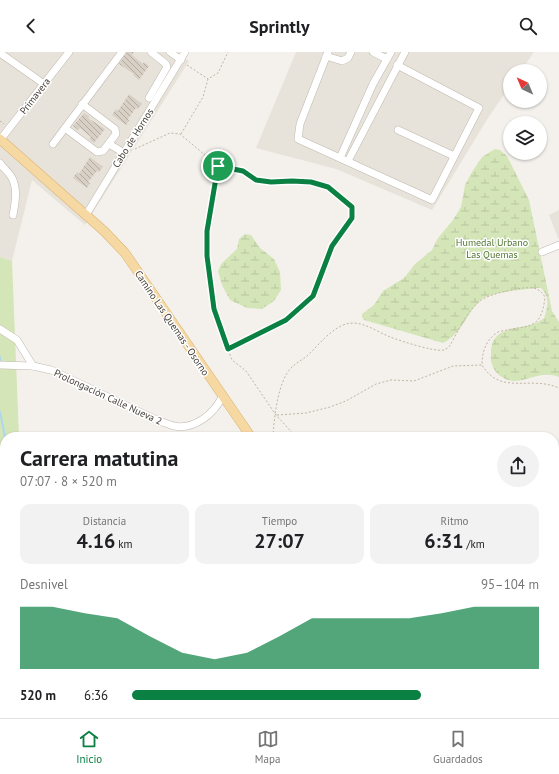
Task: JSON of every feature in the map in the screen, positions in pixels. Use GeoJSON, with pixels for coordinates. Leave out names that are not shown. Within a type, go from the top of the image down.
{"type":"FeatureCollection","features":[{"type":"Feature","properties":{"kind":"main road","name":"Camino Las Quemas - Osorno"},"geometry":{"type":"LineString","coordinates":[[0,139],[104,231],[125,253],[247,432]]}},
{"type":"Feature","properties":{"kind":"street","name":"Primavera"},"geometry":{"type":"LineString","coordinates":[[0,139],[69,52]]}},
{"type":"Feature","properties":{"kind":"street"},"geometry":{"type":"LineString","coordinates":[[53,144],[122,52]]}},
{"type":"Feature","properties":{"kind":"street"},"geometry":{"type":"LineString","coordinates":[[149,98],[167,67],[166,64],[151,52]]}},
{"type":"Feature","properties":{"kind":"street"},"geometry":{"type":"LineString","coordinates":[[170,52],[181,60]]}},
{"type":"Feature","properties":{"kind":"street","name":"Cabo de Hornos"},"geometry":{"type":"LineString","coordinates":[[86,216],[185,52]]}},
{"type":"Feature","properties":{"kind":"street"},"geometry":{"type":"LineString","coordinates":[[351,52],[348,58],[342,61],[327,54],[300,124],[298,139],[432,200],[479,108],[397,65]]}},
{"type":"Feature","properties":{"kind":"street"},"geometry":{"type":"LineString","coordinates":[[373,52],[387,59]]}},
{"type":"Feature","properties":{"kind":"street"},"geometry":{"type":"LineString","coordinates":[[340,158],[373,84],[391,52]]}},
{"type":"Feature","properties":{"kind":"street"},"geometry":{"type":"LineString","coordinates":[[348,162],[405,52]]}},
{"type":"Feature","properties":{"kind":"street"},"geometry":{"type":"LineString","coordinates":[[0,54],[44,84]]}},
{"type":"Feature","properties":{"kind":"street"},"geometry":{"type":"LineString","coordinates":[[65,128],[97,152],[103,152],[110,144],[116,134],[115,129],[82,104]]}},
{"type":"Feature","properties":{"kind":"street"},"geometry":{"type":"LineString","coordinates":[[398,130],[454,156]]}},
{"type":"Feature","properties":{"kind":"street"},"geometry":{"type":"LineString","coordinates":[[110,144],[124,154]]}},
{"type":"Feature","properties":{"kind":"street"},"geometry":{"type":"LineString","coordinates":[[0,163],[12,177],[14,185],[15,204],[13,215]]}},
{"type":"Feature","properties":{"kind":"street"},"geometry":{"type":"LineString","coordinates":[[542,252],[559,245]]}},
{"type":"Feature","properties":{"kind":"street"},"geometry":{"type":"LineString","coordinates":[[0,330],[17,340],[33,366]]}},
{"type":"Feature","properties":{"kind":"street","name":"Prolongación Calle Nueva 2"},"geometry":{"type":"LineString","coordinates":[[3,365],[33,366],[77,381],[159,421],[174,426],[186,425],[204,418],[212,411],[222,396]]}},
{"type":"Feature","properties":{"kind":"path"},"geometry":{"type":"LineString","coordinates":[[180,134],[203,96],[208,79],[218,73],[228,52]]}},
{"type":"Feature","properties":{"kind":"path"},"geometry":{"type":"LineString","coordinates":[[181,60],[208,79]]}},
{"type":"Feature","properties":{"kind":"path"},"geometry":{"type":"LineString","coordinates":[[124,154],[170,133],[180,134],[218,166],[243,171],[256,180],[271,182],[311,182],[328,187],[352,207],[352,218],[332,246],[313,296],[286,320],[228,349]]}},
{"type":"Feature","properties":{"kind":"path"},"geometry":{"type":"LineString","coordinates":[[218,166],[207,231],[207,256],[214,309],[232,360],[246,371],[276,415],[291,432]]}},
{"type":"Feature","properties":{"kind":"path"},"geometry":{"type":"LineString","coordinates":[[274,432],[282,384],[291,368],[307,356],[327,336],[342,325],[356,323],[373,328],[391,337],[431,349],[444,350],[449,347],[473,308],[485,298],[532,288],[542,292],[545,297],[542,317],[529,326],[498,332],[493,335],[485,347],[482,365],[490,376],[505,383],[548,383],[559,388]]}},
{"type":"Feature","properties":{"kind":"path"},"geometry":{"type":"LineString","coordinates":[[276,415],[306,413],[330,407],[346,401],[376,384],[390,380],[414,381],[453,366],[482,365]]}},
{"type":"Feature","properties":{"kind":"shaded area"},"geometry":{"type":"Polygon","coordinates":[[[0,52],[177,52],[189,61],[85,225],[32,180],[12,261],[0,257],[0,52]]]}},
{"type":"Feature","properties":{"kind":"shaded area"},"geometry":{"type":"Polygon","coordinates":[[[296,52],[534,52],[526,64],[503,64],[503,96],[432,210],[336,169],[256,148],[296,52]]]}},
{"type":"Feature","properties":{"kind":"shaded area"},"geometry":{"type":"Polygon","coordinates":[[[559,210],[559,238],[558,238],[549,215],[559,210]]]}},
{"type":"Feature","properties":{"kind":"green space","name":"Humedal Urbano Las Quemas"},"geometry":{"type":"Polygon","coordinates":[[[495,149],[503,153],[503,160],[509,160],[529,200],[552,311],[559,322],[559,377],[542,375],[518,381],[511,381],[503,378],[496,372],[491,361],[492,344],[498,335],[509,329],[539,322],[544,318],[547,299],[541,288],[501,293],[482,299],[472,310],[460,329],[450,339],[443,343],[364,320],[362,317],[362,314],[374,305],[383,291],[404,278],[415,264],[432,250],[438,238],[453,220],[461,207],[465,185],[482,157],[495,149]]]}},
{"type":"Feature","properties":{"kind":"green space"},"geometry":{"type":"Polygon","coordinates":[[[245,234],[251,235],[260,248],[274,259],[280,272],[281,290],[274,301],[262,309],[247,308],[230,300],[222,285],[218,271],[222,263],[237,249],[239,239],[245,234]]]}},
{"type":"Feature","properties":{"kind":"green space"},"geometry":{"type":"Polygon","coordinates":[[[0,257],[12,261],[19,432],[0,432],[0,257]]]}},
{"type":"Feature","properties":{"kind":"building"},"geometry":{"type":"Polygon","coordinates":[[[127,52],[134,52],[132,55],[143,64],[144,62],[149,66],[139,80],[133,75],[134,74],[119,64],[127,52]]]}},
{"type":"Feature","properties":{"kind":"building"},"geometry":{"type":"Polygon","coordinates":[[[129,94],[142,104],[138,109],[136,108],[128,119],[129,121],[126,125],[112,115],[116,109],[118,111],[129,94]]]}},
{"type":"Feature","properties":{"kind":"building"},"geometry":{"type":"Polygon","coordinates":[[[84,113],[89,117],[88,118],[105,129],[94,143],[89,139],[91,137],[80,128],[78,130],[73,126],[84,113]]]}},
{"type":"Feature","properties":{"kind":"building"},"geometry":{"type":"Polygon","coordinates":[[[90,157],[103,167],[99,172],[97,171],[88,182],[90,183],[87,188],[73,178],[77,172],[79,174],[90,157]]]}},
{"type":"Feature","properties":{"kind":"waterway"},"geometry":{"type":"LineString","coordinates":[[0,357],[0,363]]}},
{"type":"Feature","properties":{"kind":"waterway"},"geometry":{"type":"LineString","coordinates":[[0,412],[4,432]]}},
{"type":"Feature","properties":{"kind":"route"},"geometry":{"type":"LineString","coordinates":[[218,166],[243,171],[256,180],[271,182],[311,182],[328,187],[352,207],[352,218],[332,246],[313,296],[286,320],[241,341],[228,349],[214,309],[207,256],[207,231],[213,204],[218,166]]}}]}
